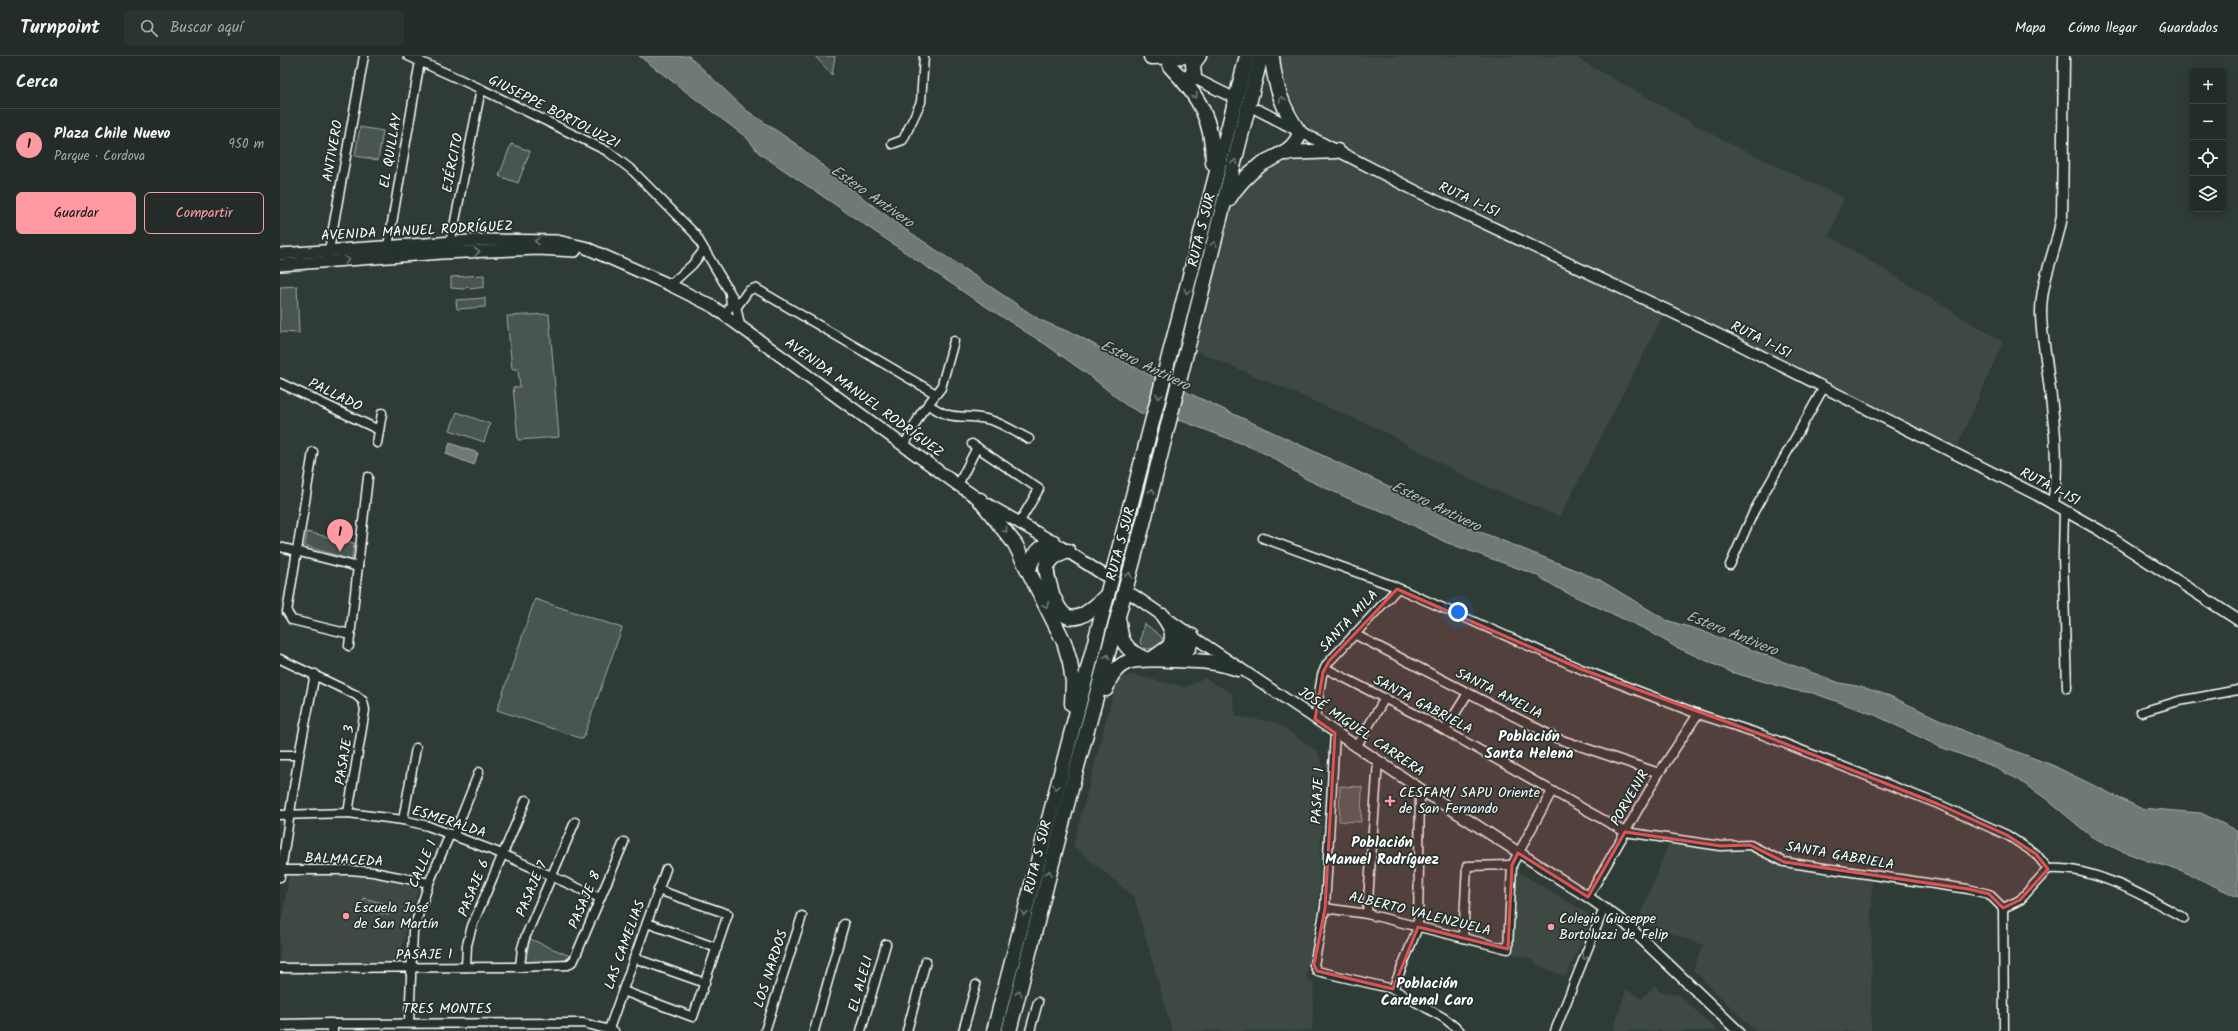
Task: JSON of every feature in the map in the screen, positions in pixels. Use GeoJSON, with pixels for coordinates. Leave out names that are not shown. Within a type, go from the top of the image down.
{"type":"FeatureCollection","features":[{"type":"Feature","properties":{"kind":"highway"},"geometry":{"type":"LineString","coordinates":[[1150,57],[1196,56]]}},
{"type":"Feature","properties":{"kind":"highway"},"geometry":{"type":"LineString","coordinates":[[1194,78],[1193,64],[1199,56]]}},
{"type":"Feature","properties":{"kind":"highway","name":"RUTA 5 SUR"},"geometry":{"type":"LineString","coordinates":[[994,1031],[1247,56]]}},
{"type":"Feature","properties":{"kind":"highway","name":"RUTA 5 SUR"},"geometry":{"type":"LineString","coordinates":[[1009,1031],[1071,789],[1142,528],[1192,336],[1221,213],[1261,56]]}},
{"type":"Feature","properties":{"kind":"highway"},"geometry":{"type":"LineString","coordinates":[[1221,213],[1232,194],[1245,178],[1260,165],[1285,153],[1293,146],[1300,133],[1288,115],[1280,95],[1272,56]]}},
{"type":"Feature","properties":{"kind":"highway"},"geometry":{"type":"LineString","coordinates":[[1170,66],[1197,98],[1209,123],[1213,153],[1210,199]]}},
{"type":"Feature","properties":{"kind":"highway"},"geometry":{"type":"LineString","coordinates":[[1285,153],[1337,150]]}},
{"type":"Feature","properties":{"kind":"highway"},"geometry":{"type":"LineString","coordinates":[[980,500],[1010,535],[1064,642],[1070,662],[1073,682],[1066,749]]}},
{"type":"Feature","properties":{"kind":"highway"},"geometry":{"type":"LineString","coordinates":[[1029,570],[1035,554],[1043,546],[1053,542]]}},
{"type":"Feature","properties":{"kind":"highway"},"geometry":{"type":"LineString","coordinates":[[1053,542],[1046,568],[1054,596],[1059,608],[1065,614],[1078,617],[1089,613],[1107,595]]}},
{"type":"Feature","properties":{"kind":"highway"},"geometry":{"type":"LineString","coordinates":[[1046,568],[1054,557],[1068,551]]}},
{"type":"Feature","properties":{"kind":"highway"},"geometry":{"type":"LineString","coordinates":[[1119,613],[1120,633],[1123,643],[1132,653],[1148,658]]}},
{"type":"Feature","properties":{"kind":"highway"},"geometry":{"type":"LineString","coordinates":[[1163,616],[1172,632],[1172,641],[1169,654]]}},
{"type":"Feature","properties":{"kind":"highway"},"geometry":{"type":"LineString","coordinates":[[1169,654],[1180,640],[1192,636]]}},
{"type":"Feature","properties":{"kind":"highway"},"geometry":{"type":"LineString","coordinates":[[1071,789],[1092,735],[1112,673],[1125,663],[1169,654],[1210,661],[1238,669]]}},
{"type":"Feature","properties":{"kind":"main road","name":"AVENIDA MANUEL RODRÍGUEZ"},"geometry":{"type":"LineString","coordinates":[[284,259],[327,256],[450,242],[557,241],[580,246],[670,285],[725,315],[958,485],[980,500],[1068,551],[1104,575]]}},
{"type":"Feature","properties":{"kind":"main road","name":"AVENIDA MANUEL RODRÍGUEZ"},"geometry":{"type":"LineString","coordinates":[[395,249],[551,249],[601,255]]}},
{"type":"Feature","properties":{"kind":"main road","name":"JOSÉ MIGUEL CARRERA"},"geometry":{"type":"LineString","coordinates":[[1133,595],[1192,636]]}},
{"type":"Feature","properties":{"kind":"street","name":"ANTIVERO"},"geometry":{"type":"LineString","coordinates":[[327,256],[364,56]]}},
{"type":"Feature","properties":{"kind":"street","name":"GIUSEPPE BORTOLUZZI"},"geometry":{"type":"LineString","coordinates":[[408,56],[481,88],[600,147],[619,159],[649,186],[695,234],[735,301],[740,326]]}},
{"type":"Feature","properties":{"kind":"street"},"geometry":{"type":"LineString","coordinates":[[892,144],[903,140],[921,102],[924,56]]}},
{"type":"Feature","properties":{"kind":"street"},"geometry":{"type":"LineString","coordinates":[[2053,504],[2056,472],[2053,409],[2042,333],[2041,302],[2043,280],[2058,237],[2062,216],[2064,56]]}},
{"type":"Feature","properties":{"kind":"street"},"geometry":{"type":"LineString","coordinates":[[1150,57],[1228,95]]}},
{"type":"Feature","properties":{"kind":"street","name":"EL QUILLAY"},"geometry":{"type":"LineString","coordinates":[[395,249],[420,61]]}},
{"type":"Feature","properties":{"kind":"street","name":"EJÉRCITO"},"geometry":{"type":"LineString","coordinates":[[450,242],[481,88]]}},
{"type":"Feature","properties":{"kind":"street","name":"RUTA I-151"},"geometry":{"type":"LineString","coordinates":[[1258,110],[1300,133],[1337,150],[1416,191],[1700,325],[2053,504],[2099,530],[2238,620]]}},
{"type":"Feature","properties":{"kind":"street"},"geometry":{"type":"LineString","coordinates":[[670,285],[692,265],[704,250]]}},
{"type":"Feature","properties":{"kind":"street"},"geometry":{"type":"LineString","coordinates":[[736,308],[748,291],[755,288],[936,394]]}},
{"type":"Feature","properties":{"kind":"street"},"geometry":{"type":"LineString","coordinates":[[725,315],[731,305],[728,291]]}},
{"type":"Feature","properties":{"kind":"street"},"geometry":{"type":"LineString","coordinates":[[904,446],[928,404],[944,382],[954,341]]}},
{"type":"Feature","properties":{"kind":"street","name":"PALLADO"},"geometry":{"type":"LineString","coordinates":[[280,383],[379,430]]}},
{"type":"Feature","properties":{"kind":"street"},"geometry":{"type":"LineString","coordinates":[[1730,565],[1754,511],[1824,387]]}},
{"type":"Feature","properties":{"kind":"street"},"geometry":{"type":"LineString","coordinates":[[928,404],[948,416],[991,420],[1029,439]]}},
{"type":"Feature","properties":{"kind":"street"},"geometry":{"type":"LineString","coordinates":[[377,443],[382,413]]}},
{"type":"Feature","properties":{"kind":"street"},"geometry":{"type":"LineString","coordinates":[[958,485],[974,446],[1039,489],[1019,523]]}},
{"type":"Feature","properties":{"kind":"street"},"geometry":{"type":"LineString","coordinates":[[313,452],[287,612],[288,617],[292,620],[350,634]]}},
{"type":"Feature","properties":{"kind":"street"},"geometry":{"type":"LineString","coordinates":[[349,646],[368,476]]}},
{"type":"Feature","properties":{"kind":"street"},"geometry":{"type":"LineString","coordinates":[[2064,510],[2063,562],[2067,688]]}},
{"type":"Feature","properties":{"kind":"street"},"geometry":{"type":"LineString","coordinates":[[1263,538],[1396,589],[1581,669],[1698,714],[1763,735],[1938,804],[2007,835],[2036,854],[2048,869]]}},
{"type":"Feature","properties":{"kind":"street"},"geometry":{"type":"LineString","coordinates":[[280,547],[358,567]]}},
{"type":"Feature","properties":{"kind":"street","name":"SANTA MILA"},"geometry":{"type":"LineString","coordinates":[[1315,719],[1325,668],[1396,589]]}},
{"type":"Feature","properties":{"kind":"street","name":"SANTA AMELIA"},"geometry":{"type":"LineString","coordinates":[[1354,634],[1569,744],[1659,773]]}},
{"type":"Feature","properties":{"kind":"street","name":"JOSÉ MIGUEL CARRERA"},"geometry":{"type":"LineString","coordinates":[[1192,636],[1238,669],[1378,762],[1588,897],[1625,923],[1738,1031]]}},
{"type":"Feature","properties":{"kind":"street"},"geometry":{"type":"LineString","coordinates":[[280,659],[315,674],[299,755],[281,874]]}},
{"type":"Feature","properties":{"kind":"street","name":"SANTA GABRIELA"},"geometry":{"type":"LineString","coordinates":[[1325,668],[1445,730],[1625,832],[1715,845],[1750,845],[1784,862],[1968,889],[1989,894],[2003,908]]}},
{"type":"Feature","properties":{"kind":"street","name":"PASAJE 3"},"geometry":{"type":"LineString","coordinates":[[315,674],[356,695],[363,701],[365,710],[348,814]]}},
{"type":"Feature","properties":{"kind":"street"},"geometry":{"type":"LineString","coordinates":[[2141,712],[2179,701],[2238,690]]}},
{"type":"Feature","properties":{"kind":"street"},"geometry":{"type":"LineString","coordinates":[[1445,730],[1468,693]]}},
{"type":"Feature","properties":{"kind":"street"},"geometry":{"type":"LineString","coordinates":[[1356,747],[1385,698]]}},
{"type":"Feature","properties":{"kind":"street","name":"PORVENIR"},"geometry":{"type":"LineString","coordinates":[[1588,897],[1659,773],[1698,714]]}},
{"type":"Feature","properties":{"kind":"street","name":"PASAJE 1"},"geometry":{"type":"LineString","coordinates":[[1335,733],[1325,908],[1314,966],[1317,971],[1393,988],[1439,1015],[1460,1031]]}},
{"type":"Feature","properties":{"kind":"street"},"geometry":{"type":"LineString","coordinates":[[403,820],[416,748]]}},
{"type":"Feature","properties":{"kind":"street"},"geometry":{"type":"LineString","coordinates":[[280,755],[299,755]]}},
{"type":"Feature","properties":{"kind":"street"},"geometry":{"type":"LineString","coordinates":[[1367,914],[1378,762]]}},
{"type":"Feature","properties":{"kind":"street","name":"CALLE 1"},"geometry":{"type":"LineString","coordinates":[[409,1023],[410,968],[413,931],[429,883],[479,772]]}},
{"type":"Feature","properties":{"kind":"street"},"geometry":{"type":"LineString","coordinates":[[1393,988],[1418,927],[1420,789]]}},
{"type":"Feature","properties":{"kind":"street"},"geometry":{"type":"LineString","coordinates":[[1463,938],[1467,866],[1512,865],[1552,791]]}},
{"type":"Feature","properties":{"kind":"street","name":"PASAJE 6"},"geometry":{"type":"LineString","coordinates":[[466,967],[467,945],[472,926],[526,800]]}},
{"type":"Feature","properties":{"kind":"street","name":"ESMERALDA"},"geometry":{"type":"LineString","coordinates":[[280,815],[348,814],[403,820],[452,834],[551,875],[600,898]]}},
{"type":"Feature","properties":{"kind":"street","name":"PASAJE 7"},"geometry":{"type":"LineString","coordinates":[[520,967],[524,943],[551,875],[575,822]]}},
{"type":"Feature","properties":{"kind":"street","name":"PASAJE 8"},"geometry":{"type":"LineString","coordinates":[[568,965],[574,960],[624,842]]}},
{"type":"Feature","properties":{"kind":"street","name":"ALBERTO VALENZUELA"},"geometry":{"type":"LineString","coordinates":[[1325,908],[1339,908],[1367,914],[1508,949],[1512,865]]}},
{"type":"Feature","properties":{"kind":"street"},"geometry":{"type":"LineString","coordinates":[[2004,1031],[2003,908],[2020,900],[2048,869],[2059,868],[2101,877],[2184,918]]}},
{"type":"Feature","properties":{"kind":"street","name":"LAS CAMELIAS"},"geometry":{"type":"LineString","coordinates":[[611,1030],[622,991],[666,869]]}},
{"type":"Feature","properties":{"kind":"street","name":"BALMACEDA"},"geometry":{"type":"LineString","coordinates":[[281,874],[350,870],[373,872],[429,883]]}},
{"type":"Feature","properties":{"kind":"street"},"geometry":{"type":"LineString","coordinates":[[622,991],[694,1016],[728,914],[658,890]]}},
{"type":"Feature","properties":{"kind":"street"},"geometry":{"type":"LineString","coordinates":[[1555,1031],[1604,908]]}},
{"type":"Feature","properties":{"kind":"street","name":"LOS NARDOS"},"geometry":{"type":"LineString","coordinates":[[765,1031],[802,916]]}},
{"type":"Feature","properties":{"kind":"street"},"geometry":{"type":"LineString","coordinates":[[647,923],[717,948]]}},
{"type":"Feature","properties":{"kind":"street"},"geometry":{"type":"LineString","coordinates":[[814,1031],[844,924]]}},
{"type":"Feature","properties":{"kind":"street","name":"EL ALELI"},"geometry":{"type":"LineString","coordinates":[[862,1031],[886,944]]}},
{"type":"Feature","properties":{"kind":"street"},"geometry":{"type":"LineString","coordinates":[[634,958],[705,983]]}},
{"type":"Feature","properties":{"kind":"street"},"geometry":{"type":"LineString","coordinates":[[907,1031],[926,961]]}},
{"type":"Feature","properties":{"kind":"street","name":"PASAJE 1"},"geometry":{"type":"LineString","coordinates":[[280,968],[520,967],[568,965]]}},
{"type":"Feature","properties":{"kind":"street"},"geometry":{"type":"LineString","coordinates":[[963,1031],[976,985]]}},
{"type":"Feature","properties":{"kind":"street"},"geometry":{"type":"LineString","coordinates":[[1030,1031],[1038,1002]]}},
{"type":"Feature","properties":{"kind":"street","name":"TRES MONTES"},"geometry":{"type":"LineString","coordinates":[[280,1025],[332,1027],[409,1023],[583,1023],[611,1030]]}},
{"type":"Feature","properties":{"kind":"highlighted area"},"geometry":{"type":"Polygon","coordinates":[[[1397,589],[1581,669],[1763,735],[1938,804],[2007,835],[2036,854],[2048,869],[2020,900],[2003,908],[1989,894],[1968,889],[1784,862],[1750,845],[1721,846],[1625,832],[1588,897],[1518,853],[1512,865],[1508,949],[1418,927],[1393,989],[1317,971],[1314,965],[1325,908],[1335,733],[1315,719],[1323,672],[1329,661],[1397,589]]]}},
{"type":"Feature","properties":{"kind":"shaded area"},"geometry":{"type":"Polygon","coordinates":[[[639,56],[689,56],[746,110],[796,144],[868,202],[902,227],[1040,320],[1079,336],[1132,366],[1397,490],[1461,524],[1600,580],[1666,620],[1699,630],[1840,683],[1862,687],[1890,696],[1975,736],[2052,765],[2140,808],[2201,813],[2238,831],[2238,897],[2180,870],[2148,861],[2119,850],[2092,837],[2045,798],[2017,779],[1990,765],[1940,747],[1875,715],[1813,693],[1793,690],[1731,672],[1674,646],[1647,630],[1563,591],[1534,574],[1445,542],[1395,516],[1354,501],[1306,479],[1268,455],[1243,444],[1182,421],[1161,419],[1141,413],[1126,405],[1090,376],[1045,344],[971,297],[759,153],[747,138],[639,56]]]}},
{"type":"Feature","properties":{"kind":"shaded area"},"geometry":{"type":"Polygon","coordinates":[[[815,56],[835,56],[832,75],[815,56]]]}},
{"type":"Feature","properties":{"kind":"shaded area"},"geometry":{"type":"Polygon","coordinates":[[[1279,56],[1573,56],[1725,141],[1844,198],[1829,236],[2003,342],[1957,447],[1668,306],[1560,517],[1473,481],[1381,430],[1196,351],[1231,206],[1239,194],[1262,171],[1280,159],[1304,157],[1312,131],[1300,116],[1289,94],[1282,75],[1279,56]]]}},
{"type":"Feature","properties":{"kind":"shaded area"},"geometry":{"type":"Polygon","coordinates":[[[360,127],[383,131],[378,160],[355,156],[360,127]]]}},
{"type":"Feature","properties":{"kind":"shaded area"},"geometry":{"type":"Polygon","coordinates":[[[511,144],[530,151],[518,183],[499,176],[511,144]]]}},
{"type":"Feature","properties":{"kind":"shaded area"},"geometry":{"type":"Polygon","coordinates":[[[484,275],[484,287],[471,289],[467,286],[464,289],[451,288],[451,277],[484,275]]]}},
{"type":"Feature","properties":{"kind":"shaded area"},"geometry":{"type":"Polygon","coordinates":[[[297,286],[299,333],[280,332],[280,287],[297,286]]]}},
{"type":"Feature","properties":{"kind":"shaded area"},"geometry":{"type":"Polygon","coordinates":[[[485,298],[485,307],[457,309],[456,300],[485,298]]]}},
{"type":"Feature","properties":{"kind":"shaded area"},"geometry":{"type":"Polygon","coordinates":[[[549,314],[559,437],[518,440],[513,387],[520,387],[518,369],[512,369],[507,316],[549,314]]]}},
{"type":"Feature","properties":{"kind":"shaded area"},"geometry":{"type":"Polygon","coordinates":[[[457,412],[490,424],[484,442],[450,430],[457,412]]]}},
{"type":"Feature","properties":{"kind":"shaded area"},"geometry":{"type":"Polygon","coordinates":[[[450,443],[478,453],[474,465],[446,454],[450,443]]]}},
{"type":"Feature","properties":{"kind":"shaded area"},"geometry":{"type":"Polygon","coordinates":[[[307,532],[354,543],[352,560],[305,546],[307,532]]]}},
{"type":"Feature","properties":{"kind":"shaded area"},"geometry":{"type":"Polygon","coordinates":[[[535,599],[622,628],[583,739],[497,710],[535,599]]]}},
{"type":"Feature","properties":{"kind":"shaded area"},"geometry":{"type":"Polygon","coordinates":[[[1144,623],[1162,637],[1162,641],[1156,648],[1146,649],[1140,643],[1144,623]]]}},
{"type":"Feature","properties":{"kind":"shaded area"},"geometry":{"type":"Polygon","coordinates":[[[1133,675],[1185,687],[1204,678],[1232,693],[1236,716],[1275,722],[1318,752],[1324,770],[1318,906],[1306,978],[1314,982],[1312,1031],[1172,1031],[1134,897],[1073,846],[1116,682],[1124,676],[1133,675]]]}},
{"type":"Feature","properties":{"kind":"shaded area"},"geometry":{"type":"Polygon","coordinates":[[[1340,786],[1362,787],[1361,822],[1339,821],[1340,786]]]}},
{"type":"Feature","properties":{"kind":"shaded area"},"geometry":{"type":"Polygon","coordinates":[[[1668,845],[1716,850],[1746,849],[1782,866],[1872,881],[1871,1031],[1755,1031],[1693,970],[1703,945],[1638,921],[1668,845]]]}},
{"type":"Feature","properties":{"kind":"shaded area","name":"Colegio Giuseppe Bortoluzzi de Felip"},"geometry":{"type":"Polygon","coordinates":[[[1517,871],[1589,914],[1591,921],[1566,977],[1539,966],[1529,958],[1513,954],[1517,871]]]}},
{"type":"Feature","properties":{"kind":"shaded area","name":"Escuela José de San Martín"},"geometry":{"type":"Polygon","coordinates":[[[349,875],[394,880],[417,886],[419,890],[410,911],[399,963],[280,963],[280,930],[289,876],[349,875]]]}},
{"type":"Feature","properties":{"kind":"shaded area"},"geometry":{"type":"Polygon","coordinates":[[[363,898],[391,905],[389,915],[361,909],[363,898]]]}},
{"type":"Feature","properties":{"kind":"shaded area"},"geometry":{"type":"Polygon","coordinates":[[[530,939],[570,956],[563,962],[525,962],[530,939]]]}},
{"type":"Feature","properties":{"kind":"shaded area"},"geometry":{"type":"Polygon","coordinates":[[[1655,985],[1659,991],[1679,995],[1718,1031],[1613,1031],[1626,989],[1641,999],[1655,985]]]}},
{"type":"Feature","properties":{"kind":"place","name":"Plaza Chile Nuevo"},"geometry":{"type":"Point","coordinates":[340,552]}},
{"type":"Feature","properties":{"kind":"place","name":"CESFAM/ SAPU Oriente de San Fernando"},"geometry":{"type":"Point","coordinates":[1390,801]}},
{"type":"Feature","properties":{"kind":"place","name":"Escuela José de San Martín"},"geometry":{"type":"Point","coordinates":[346,916]}},
{"type":"Feature","properties":{"kind":"place","name":"Colegio Giuseppe Bortoluzzi de Felip"},"geometry":{"type":"Point","coordinates":[1551,927]}},
{"type":"Feature","properties":{"kind":"district","name":"Población Santa Helena"},"geometry":{"type":"Point","coordinates":[1529,746]}},
{"type":"Feature","properties":{"kind":"district","name":"Población Manuel Rodríguez"},"geometry":{"type":"Point","coordinates":[1382,852]}},
{"type":"Feature","properties":{"kind":"district","name":"Población Cardenal Caro"},"geometry":{"type":"Point","coordinates":[1427,992]}},
{"type":"Feature","properties":{"kind":"water label","name":"Estero Antivero"},"geometry":{"type":"Point","coordinates":[872,197]}},
{"type":"Feature","properties":{"kind":"water label","name":"Estero Antivero"},"geometry":{"type":"Point","coordinates":[1145,366]}},
{"type":"Feature","properties":{"kind":"water label","name":"Estero Antivero"},"geometry":{"type":"Point","coordinates":[1436,507]}},
{"type":"Feature","properties":{"kind":"water label","name":"Estero Antivero"},"geometry":{"type":"Point","coordinates":[1732,634]}}]}
